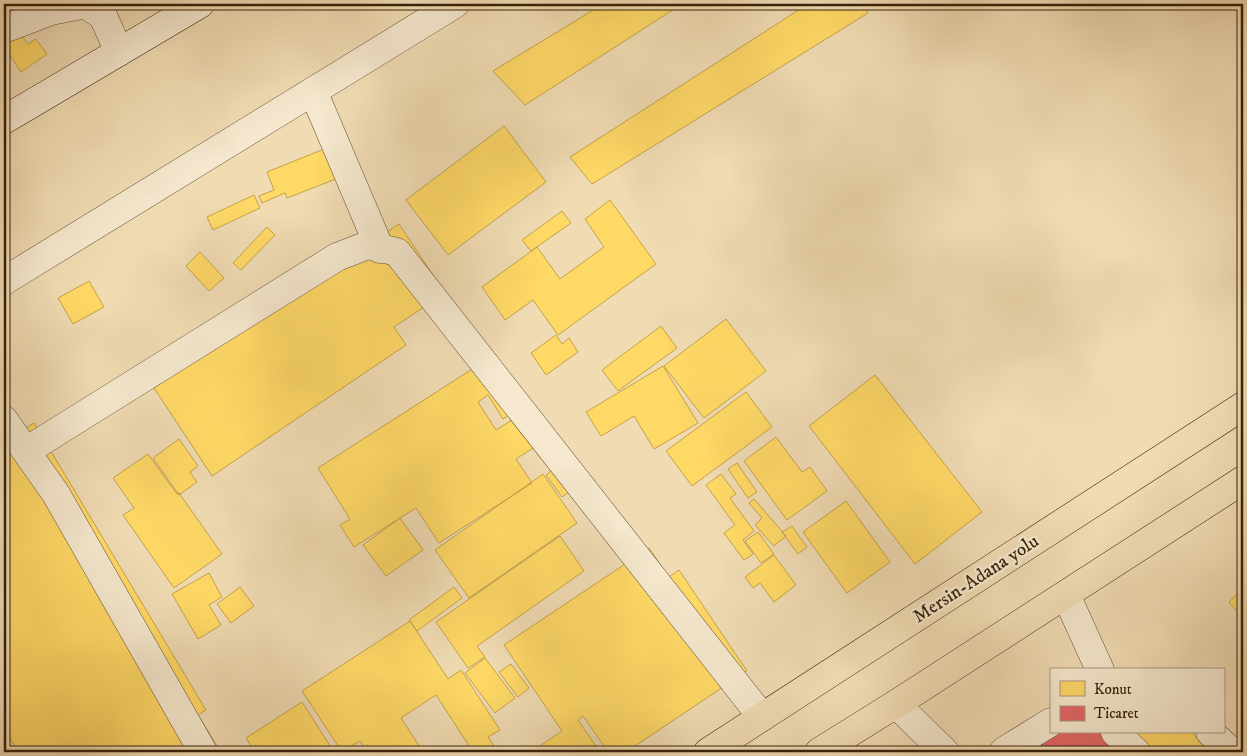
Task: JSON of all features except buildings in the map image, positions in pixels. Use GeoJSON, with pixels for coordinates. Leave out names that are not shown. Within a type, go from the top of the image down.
{"type":"FeatureCollection","features":[{"type":"Feature","properties":{"kind":"highway","name":"Mersin-Adana yolu"},"geometry":{"type":"LineString","coordinates":[[708,752],[1243,406]]}},
{"type":"Feature","properties":{"kind":"highway"},"geometry":{"type":"LineString","coordinates":[[819,752],[1243,480]]}},
{"type":"Feature","properties":{"kind":"street"},"geometry":{"type":"LineString","coordinates":[[4,29],[51,10],[86,4],[103,16],[119,52]]}},
{"type":"Feature","properties":{"kind":"street"},"geometry":{"type":"LineString","coordinates":[[4,120],[200,4]]}},
{"type":"Feature","properties":{"kind":"street"},"geometry":{"type":"LineString","coordinates":[[4,281],[455,4]]}},
{"type":"Feature","properties":{"kind":"street"},"geometry":{"type":"LineString","coordinates":[[313,91],[380,248]]}},
{"type":"Feature","properties":{"kind":"street"},"geometry":{"type":"LineString","coordinates":[[26,451],[337,257],[368,246],[397,252],[762,717]]}},
{"type":"Feature","properties":{"kind":"street"},"geometry":{"type":"LineString","coordinates":[[4,420],[56,494],[203,752]]}},
{"type":"Feature","properties":{"kind":"street"},"geometry":{"type":"LineString","coordinates":[[1066,595],[1099,668]]}},
{"type":"Feature","properties":{"kind":"street"},"geometry":{"type":"LineString","coordinates":[[896,704],[945,752]]}},
{"type":"Feature","properties":{"kind":"street"},"geometry":{"type":"LineString","coordinates":[[1002,752],[1050,723]]}},
{"type":"Feature","properties":{"kind":"street"},"geometry":{"type":"LineString","coordinates":[[1117,734],[1136,752]]}},
{"type":"Feature","properties":{"kind":"street"},"geometry":{"type":"LineString","coordinates":[[1212,734],[1232,752]]}}]}
